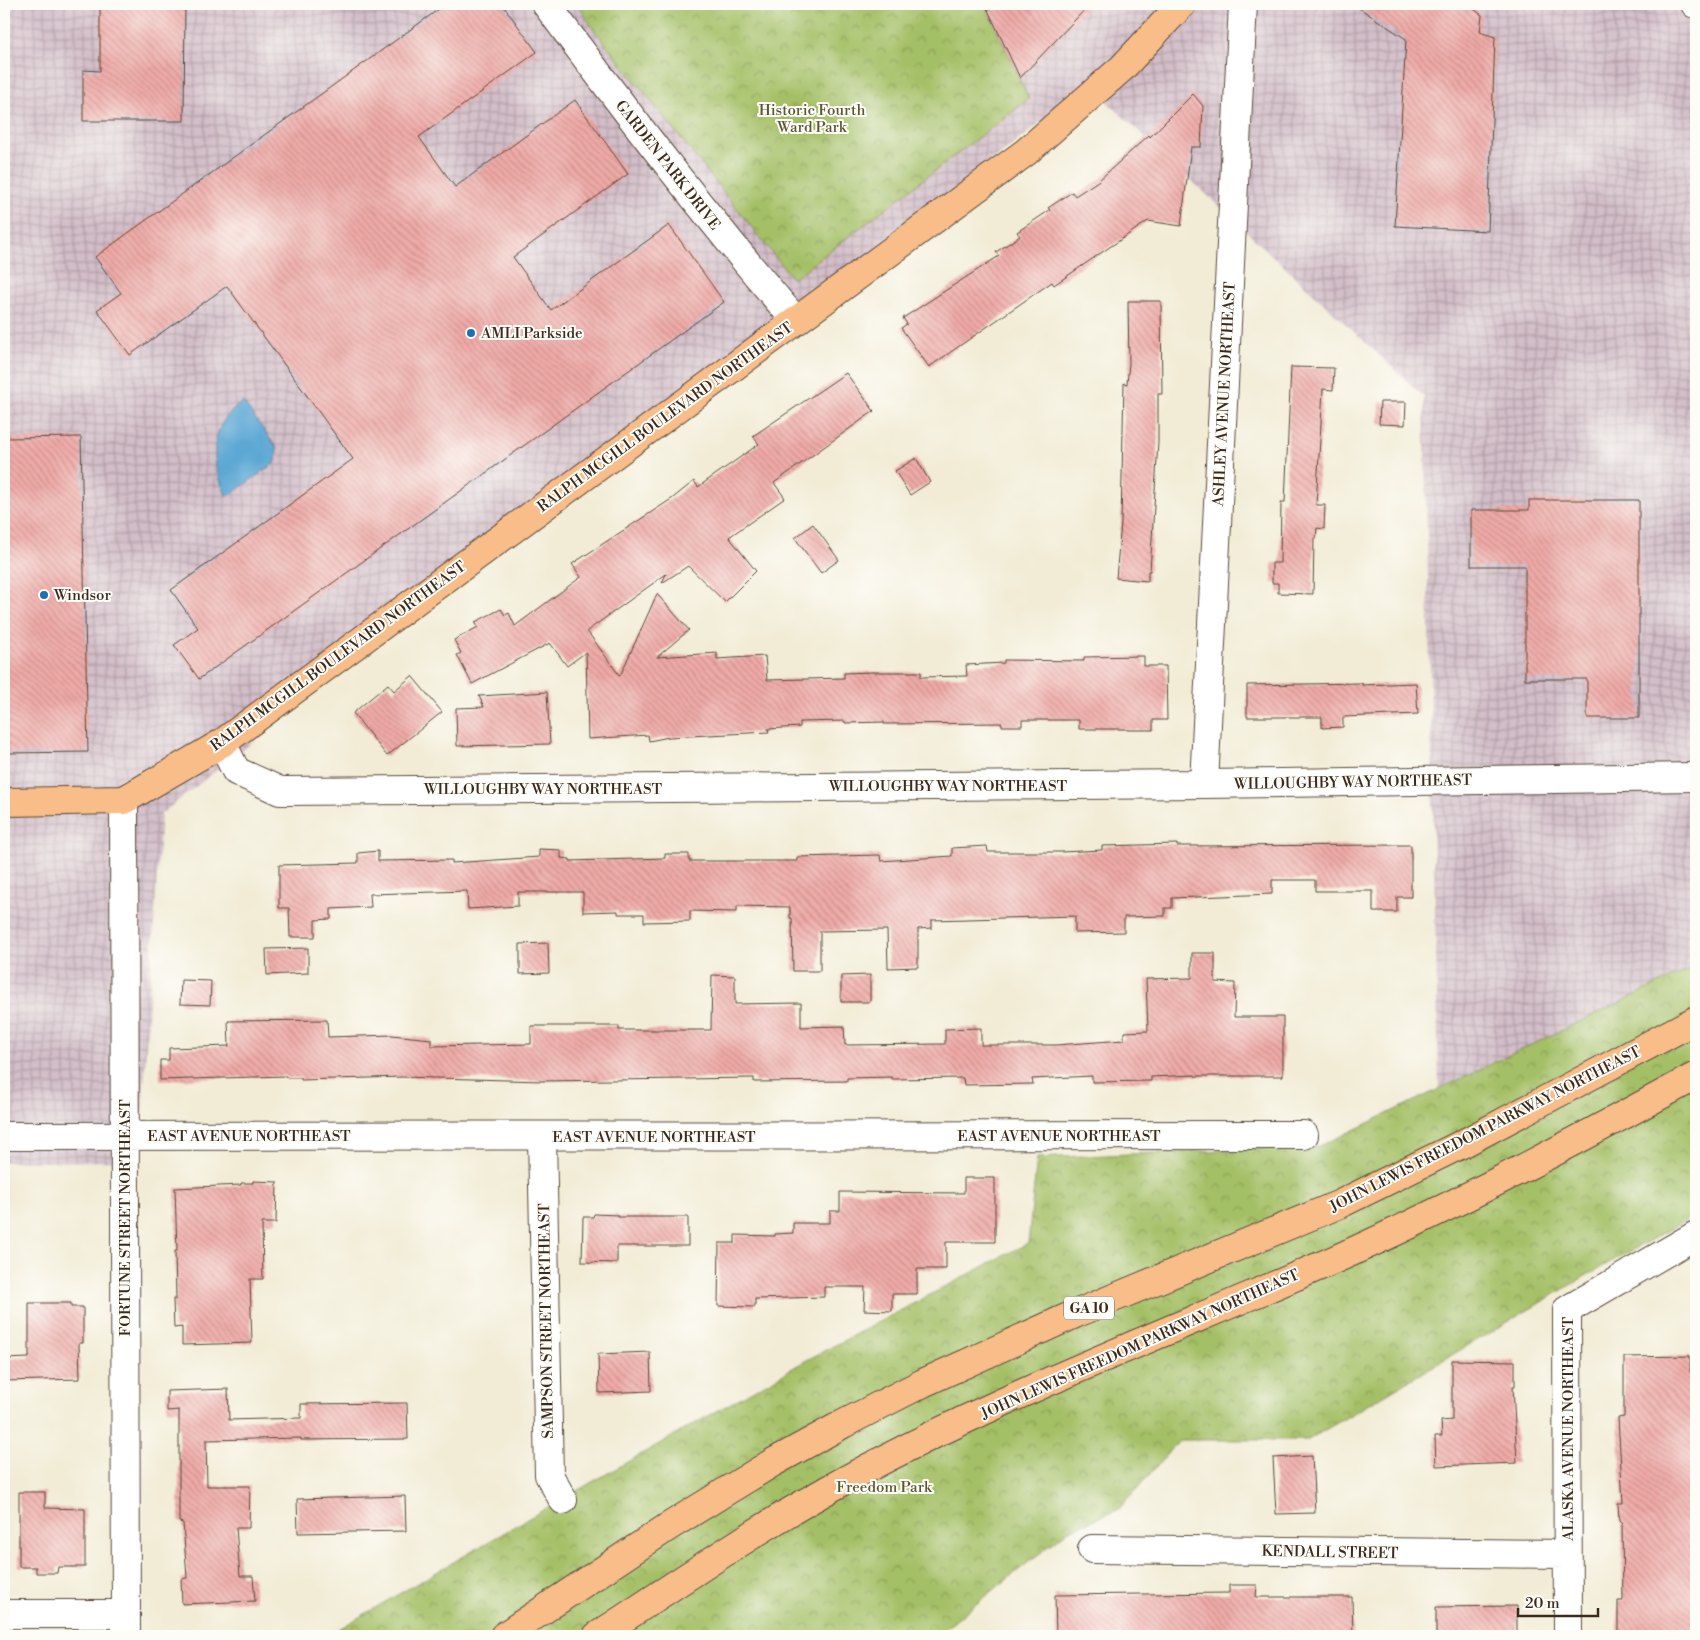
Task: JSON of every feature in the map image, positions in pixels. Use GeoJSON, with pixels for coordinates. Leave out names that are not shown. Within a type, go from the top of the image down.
{"type":"FeatureCollection","features":[{"type":"Feature","properties":{"kind":"main road","name":"RALPH MCGILL BOULEVARD NORTHEAST"},"geometry":{"type":"LineString","coordinates":[[124,800],[222,743],[1026,152],[1122,68],[1182,4]]}},
{"type":"Feature","properties":{"kind":"main road"},"geometry":{"type":"LineString","coordinates":[[4,802],[124,800]]}},
{"type":"Feature","properties":{"kind":"main road","name":"JOHN LEWIS FREEDOM PARKWAY NORTHEAST"},"geometry":{"type":"LineString","coordinates":[[504,1636],[668,1527],[772,1462],[843,1424],[923,1383],[1075,1314],[1340,1204],[1464,1143],[1696,1020]]}},
{"type":"Feature","properties":{"kind":"main road","name":"JOHN LEWIS FREEDOM PARKWAY NORTHEAST"},"geometry":{"type":"LineString","coordinates":[[597,1636],[770,1523],[851,1477],[936,1434],[1091,1363],[1337,1258],[1454,1205],[1696,1076]]}},
{"type":"Feature","properties":{"kind":"street","name":"GARDEN PARK DRIVE"},"geometry":{"type":"LineString","coordinates":[[546,4],[641,131],[736,251],[796,321]]}},
{"type":"Feature","properties":{"kind":"street","name":"ASHLEY AVENUE NORTHEAST"},"geometry":{"type":"LineString","coordinates":[[1204,784],[1243,4]]}},
{"type":"Feature","properties":{"kind":"street","name":"WILLOUGHBY WAY NORTHEAST"},"geometry":{"type":"LineString","coordinates":[[222,743],[236,771],[280,791],[1204,784],[1696,777]]}},
{"type":"Feature","properties":{"kind":"street","name":"FORTUNE STREET NORTHEAST"},"geometry":{"type":"LineString","coordinates":[[124,800],[126,1625]]}},
{"type":"Feature","properties":{"kind":"street","name":"EAST AVENUE NORTHEAST"},"geometry":{"type":"LineString","coordinates":[[4,1136],[1304,1135]]}},
{"type":"Feature","properties":{"kind":"street","name":"SAMPSON STREET NORTHEAST"},"geometry":{"type":"LineString","coordinates":[[542,1137],[549,1475],[563,1500]]}},
{"type":"Feature","properties":{"kind":"street","name":"ALASKA AVENUE NORTHEAST"},"geometry":{"type":"LineString","coordinates":[[1568,1636],[1567,1310],[1696,1235]]}},
{"type":"Feature","properties":{"kind":"street","name":"KENDALL STREET"},"geometry":{"type":"LineString","coordinates":[[1092,1549],[1567,1554]]}},
{"type":"Feature","properties":{"kind":"street"},"geometry":{"type":"LineString","coordinates":[[4,1614],[126,1625]]}},
{"type":"Feature","properties":{"kind":"shaded area"},"geometry":{"type":"Polygon","coordinates":[[[4,4],[1687,4],[1696,7],[1696,967],[1439,1088],[1424,397],[1089,85],[161,814],[139,1161],[4,1162],[4,4]]]}},
{"type":"Feature","properties":{"kind":"green space","name":"Historic Fourth Ward Park"},"geometry":{"type":"Polygon","coordinates":[[[578,4],[985,4],[1029,99],[793,279],[592,27],[578,4]]]}},
{"type":"Feature","properties":{"kind":"green space","name":"Freedom Park"},"geometry":{"type":"Polygon","coordinates":[[[1696,966],[1696,1215],[1589,1274],[1308,1440],[1180,1440],[1118,1510],[1069,1530],[936,1636],[327,1636],[536,1514],[805,1361],[1028,1243],[1037,1158],[1320,1146],[1696,966]]]}},
{"type":"Feature","properties":{"kind":"water"},"geometry":{"type":"Polygon","coordinates":[[[243,402],[277,448],[276,462],[227,497],[217,471],[215,445],[223,422],[243,402]]]}},
{"type":"Feature","properties":{"kind":"building"},"geometry":{"type":"Polygon","coordinates":[[[100,4],[185,4],[184,121],[83,121],[83,70],[100,71],[100,4]]]}},
{"type":"Feature","properties":{"kind":"building","name":"AMLI Parkside"},"geometry":{"type":"Polygon","coordinates":[[[446,4],[502,4],[537,52],[419,137],[455,187],[575,100],[628,174],[513,257],[551,310],[669,225],[724,302],[199,679],[174,645],[198,628],[171,590],[353,459],[227,286],[130,355],[97,310],[121,293],[95,257],[446,4]]]}},
{"type":"Feature","properties":{"kind":"building"},"geometry":{"type":"Polygon","coordinates":[[[985,4],[1090,4],[1020,78],[985,4]]]}},
{"type":"Feature","properties":{"kind":"building"},"geometry":{"type":"Polygon","coordinates":[[[1353,4],[1467,4],[1482,15],[1480,32],[1495,37],[1488,231],[1395,226],[1406,39],[1353,4]]]}},
{"type":"Feature","properties":{"kind":"building"},"geometry":{"type":"Polygon","coordinates":[[[1193,94],[1203,106],[1201,147],[1191,147],[1181,226],[1148,221],[1054,285],[1052,282],[929,367],[901,328],[907,324],[903,318],[999,256],[996,252],[1020,236],[1017,232],[1050,210],[1048,208],[1072,192],[1075,196],[1098,181],[1149,135],[1150,137],[1193,94]]]}},
{"type":"Feature","properties":{"kind":"building"},"geometry":{"type":"Polygon","coordinates":[[[1128,301],[1161,301],[1162,394],[1158,394],[1158,442],[1148,581],[1116,578],[1121,523],[1124,383],[1127,384],[1129,363],[1128,301]]]}},
{"type":"Feature","properties":{"kind":"building"},"geometry":{"type":"Polygon","coordinates":[[[1291,367],[1334,368],[1333,390],[1323,389],[1316,505],[1325,505],[1324,529],[1317,528],[1316,538],[1314,538],[1313,594],[1278,593],[1278,583],[1272,583],[1272,563],[1280,563],[1281,502],[1285,502],[1291,367]]]}},
{"type":"Feature","properties":{"kind":"building"},"geometry":{"type":"Polygon","coordinates":[[[846,373],[874,411],[774,483],[785,498],[729,537],[756,571],[725,602],[688,566],[662,583],[666,574],[587,631],[620,676],[657,594],[689,630],[657,657],[717,653],[717,659],[765,656],[767,680],[844,678],[844,673],[872,672],[921,672],[921,677],[967,676],[966,665],[1004,663],[1004,660],[1084,661],[1084,657],[1144,656],[1144,666],[1166,666],[1167,720],[1153,720],[1153,730],[1079,729],[1079,720],[1022,720],[1022,726],[1002,726],[1002,723],[884,724],[884,722],[845,723],[845,721],[800,722],[800,727],[768,729],[769,732],[669,737],[649,741],[648,735],[588,739],[586,652],[567,666],[550,643],[472,684],[457,655],[461,653],[454,640],[478,627],[475,622],[501,609],[505,615],[509,613],[515,626],[581,577],[572,564],[673,498],[694,481],[698,487],[759,444],[753,436],[846,373]]]}},
{"type":"Feature","properties":{"kind":"building"},"geometry":{"type":"Polygon","coordinates":[[[1380,402],[1406,402],[1405,425],[1379,424],[1380,402]]]}},
{"type":"Feature","properties":{"kind":"building","name":"Windsor"},"geometry":{"type":"Polygon","coordinates":[[[81,437],[88,752],[4,753],[4,438],[81,437]]]}},
{"type":"Feature","properties":{"kind":"building"},"geometry":{"type":"Polygon","coordinates":[[[916,458],[930,482],[910,495],[895,471],[916,458]]]}},
{"type":"Feature","properties":{"kind":"building"},"geometry":{"type":"Polygon","coordinates":[[[1529,500],[1639,500],[1639,718],[1587,718],[1587,679],[1525,679],[1525,566],[1471,566],[1471,510],[1529,510],[1529,500]]]}},
{"type":"Feature","properties":{"kind":"building"},"geometry":{"type":"Polygon","coordinates":[[[813,524],[839,560],[821,573],[795,538],[813,524]]]}},
{"type":"Feature","properties":{"kind":"building"},"geometry":{"type":"Polygon","coordinates":[[[412,676],[442,712],[387,756],[353,713],[388,684],[394,691],[412,676]]]}},
{"type":"Feature","properties":{"kind":"building"},"geometry":{"type":"Polygon","coordinates":[[[1362,683],[1362,685],[1416,683],[1418,714],[1343,717],[1343,727],[1322,728],[1322,717],[1247,717],[1247,685],[1362,683]]]}},
{"type":"Feature","properties":{"kind":"building"},"geometry":{"type":"Polygon","coordinates":[[[547,692],[550,744],[457,746],[456,708],[484,707],[479,696],[547,692]]]}},
{"type":"Feature","properties":{"kind":"building"},"geometry":{"type":"Polygon","coordinates":[[[1177,844],[1177,846],[1411,845],[1411,897],[1397,897],[1397,912],[1373,912],[1373,891],[1315,891],[1315,880],[1272,880],[1272,894],[1172,898],[1172,908],[1165,908],[1165,916],[1124,917],[1124,932],[1075,933],[1075,916],[932,920],[932,928],[918,929],[918,967],[888,968],[887,930],[820,931],[820,971],[793,971],[790,907],[737,906],[737,912],[690,911],[690,921],[644,922],[644,914],[618,914],[618,911],[583,912],[583,892],[518,892],[518,906],[468,909],[467,891],[370,894],[371,907],[331,909],[331,919],[315,920],[315,937],[290,937],[289,908],[279,908],[279,865],[358,863],[358,853],[378,851],[378,861],[452,860],[452,863],[539,857],[539,849],[561,850],[561,858],[570,859],[570,861],[665,858],[665,854],[689,854],[689,861],[797,861],[797,857],[880,855],[881,861],[952,856],[952,848],[987,846],[988,852],[1061,852],[1102,850],[1102,846],[1177,844]]]}},
{"type":"Feature","properties":{"kind":"building"},"geometry":{"type":"Polygon","coordinates":[[[548,943],[549,973],[520,974],[520,944],[548,943]]]}},
{"type":"Feature","properties":{"kind":"building"},"geometry":{"type":"Polygon","coordinates":[[[308,948],[308,973],[267,975],[266,949],[308,948]]]}},
{"type":"Feature","properties":{"kind":"building"},"geometry":{"type":"Polygon","coordinates":[[[1192,953],[1215,953],[1215,982],[1235,983],[1234,1017],[1283,1017],[1283,1076],[1195,1075],[1151,1077],[1151,1081],[1092,1082],[1092,1076],[1032,1079],[1033,1084],[964,1085],[963,1078],[892,1079],[892,1077],[847,1078],[847,1081],[754,1082],[754,1078],[541,1081],[402,1077],[301,1080],[301,1078],[287,1078],[286,1076],[160,1080],[160,1060],[169,1060],[169,1048],[229,1046],[228,1021],[327,1020],[328,1037],[392,1035],[431,1039],[431,1046],[531,1044],[531,1026],[619,1026],[619,1030],[711,1030],[712,975],[735,976],[735,1004],[801,1003],[801,1027],[844,1026],[845,1045],[945,1044],[945,1029],[981,1028],[981,1045],[1056,1045],[1124,1040],[1124,1032],[1148,1031],[1146,979],[1192,978],[1192,953]]]}},
{"type":"Feature","properties":{"kind":"building"},"geometry":{"type":"Polygon","coordinates":[[[870,975],[870,1002],[841,1002],[841,976],[870,975]]]}},
{"type":"Feature","properties":{"kind":"building"},"geometry":{"type":"Polygon","coordinates":[[[181,980],[211,981],[210,1005],[180,1004],[181,980]]]}},
{"type":"Feature","properties":{"kind":"building"},"geometry":{"type":"Polygon","coordinates":[[[964,1178],[995,1178],[995,1242],[946,1242],[946,1269],[917,1269],[917,1294],[892,1294],[892,1311],[864,1310],[865,1287],[824,1287],[824,1297],[755,1299],[755,1307],[718,1306],[719,1243],[735,1243],[735,1235],[775,1236],[775,1234],[793,1233],[793,1223],[830,1223],[830,1211],[840,1211],[840,1192],[964,1193],[964,1178]]]}},
{"type":"Feature","properties":{"kind":"building"},"geometry":{"type":"Polygon","coordinates":[[[253,1181],[277,1182],[276,1223],[262,1223],[263,1279],[250,1279],[252,1343],[182,1345],[182,1327],[174,1328],[173,1299],[176,1299],[175,1251],[177,1251],[175,1188],[241,1185],[241,1183],[253,1183],[253,1181]]]}},
{"type":"Feature","properties":{"kind":"building"},"geometry":{"type":"Polygon","coordinates":[[[594,1214],[618,1215],[618,1217],[688,1217],[688,1246],[617,1246],[617,1263],[582,1262],[583,1217],[593,1217],[594,1214]]]}},
{"type":"Feature","properties":{"kind":"building"},"geometry":{"type":"Polygon","coordinates":[[[29,1303],[71,1303],[71,1307],[83,1307],[83,1343],[79,1343],[80,1379],[4,1381],[4,1359],[29,1358],[29,1303]]]}},
{"type":"Feature","properties":{"kind":"building"},"geometry":{"type":"Polygon","coordinates":[[[650,1352],[651,1391],[599,1393],[598,1354],[650,1352]]]}},
{"type":"Feature","properties":{"kind":"building"},"geometry":{"type":"Polygon","coordinates":[[[1690,1356],[1690,1372],[1696,1372],[1696,1512],[1692,1561],[1696,1560],[1694,1636],[1618,1636],[1618,1601],[1623,1601],[1622,1524],[1619,1521],[1618,1503],[1623,1503],[1618,1418],[1624,1417],[1624,1357],[1690,1356]]]}},
{"type":"Feature","properties":{"kind":"building"},"geometry":{"type":"Polygon","coordinates":[[[1452,1360],[1515,1361],[1515,1386],[1513,1386],[1517,1463],[1436,1466],[1435,1436],[1442,1436],[1441,1421],[1452,1420],[1452,1360]]]}},
{"type":"Feature","properties":{"kind":"building"},"geometry":{"type":"Polygon","coordinates":[[[228,1389],[229,1420],[301,1418],[301,1404],[407,1403],[408,1439],[301,1440],[301,1438],[206,1440],[207,1486],[250,1486],[249,1528],[236,1528],[240,1576],[253,1576],[255,1601],[182,1604],[181,1579],[187,1578],[183,1523],[179,1522],[179,1410],[167,1411],[167,1391],[228,1389]]]}},
{"type":"Feature","properties":{"kind":"building"},"geometry":{"type":"Polygon","coordinates":[[[1312,1456],[1315,1513],[1276,1514],[1273,1458],[1312,1456]]]}},
{"type":"Feature","properties":{"kind":"building"},"geometry":{"type":"Polygon","coordinates":[[[19,1492],[45,1492],[45,1508],[85,1509],[85,1567],[58,1567],[57,1573],[36,1573],[36,1567],[19,1567],[19,1492]]]}},
{"type":"Feature","properties":{"kind":"building"},"geometry":{"type":"Polygon","coordinates":[[[405,1496],[406,1531],[298,1533],[297,1499],[405,1496]]]}},
{"type":"Feature","properties":{"kind":"building"},"geometry":{"type":"Polygon","coordinates":[[[1229,1585],[1257,1585],[1256,1597],[1352,1597],[1353,1636],[1056,1636],[1055,1595],[1229,1593],[1229,1585]]]}},
{"type":"Feature","properties":{"kind":"building"},"geometry":{"type":"Polygon","coordinates":[[[1517,1606],[1517,1636],[1436,1636],[1436,1607],[1517,1606]]]}},
{"type":"Feature","properties":{"kind":"place","name":"AMLI Parkside"},"geometry":{"type":"Point","coordinates":[471,333]}},
{"type":"Feature","properties":{"kind":"place","name":"Windsor"},"geometry":{"type":"Point","coordinates":[44,595]}}]}
